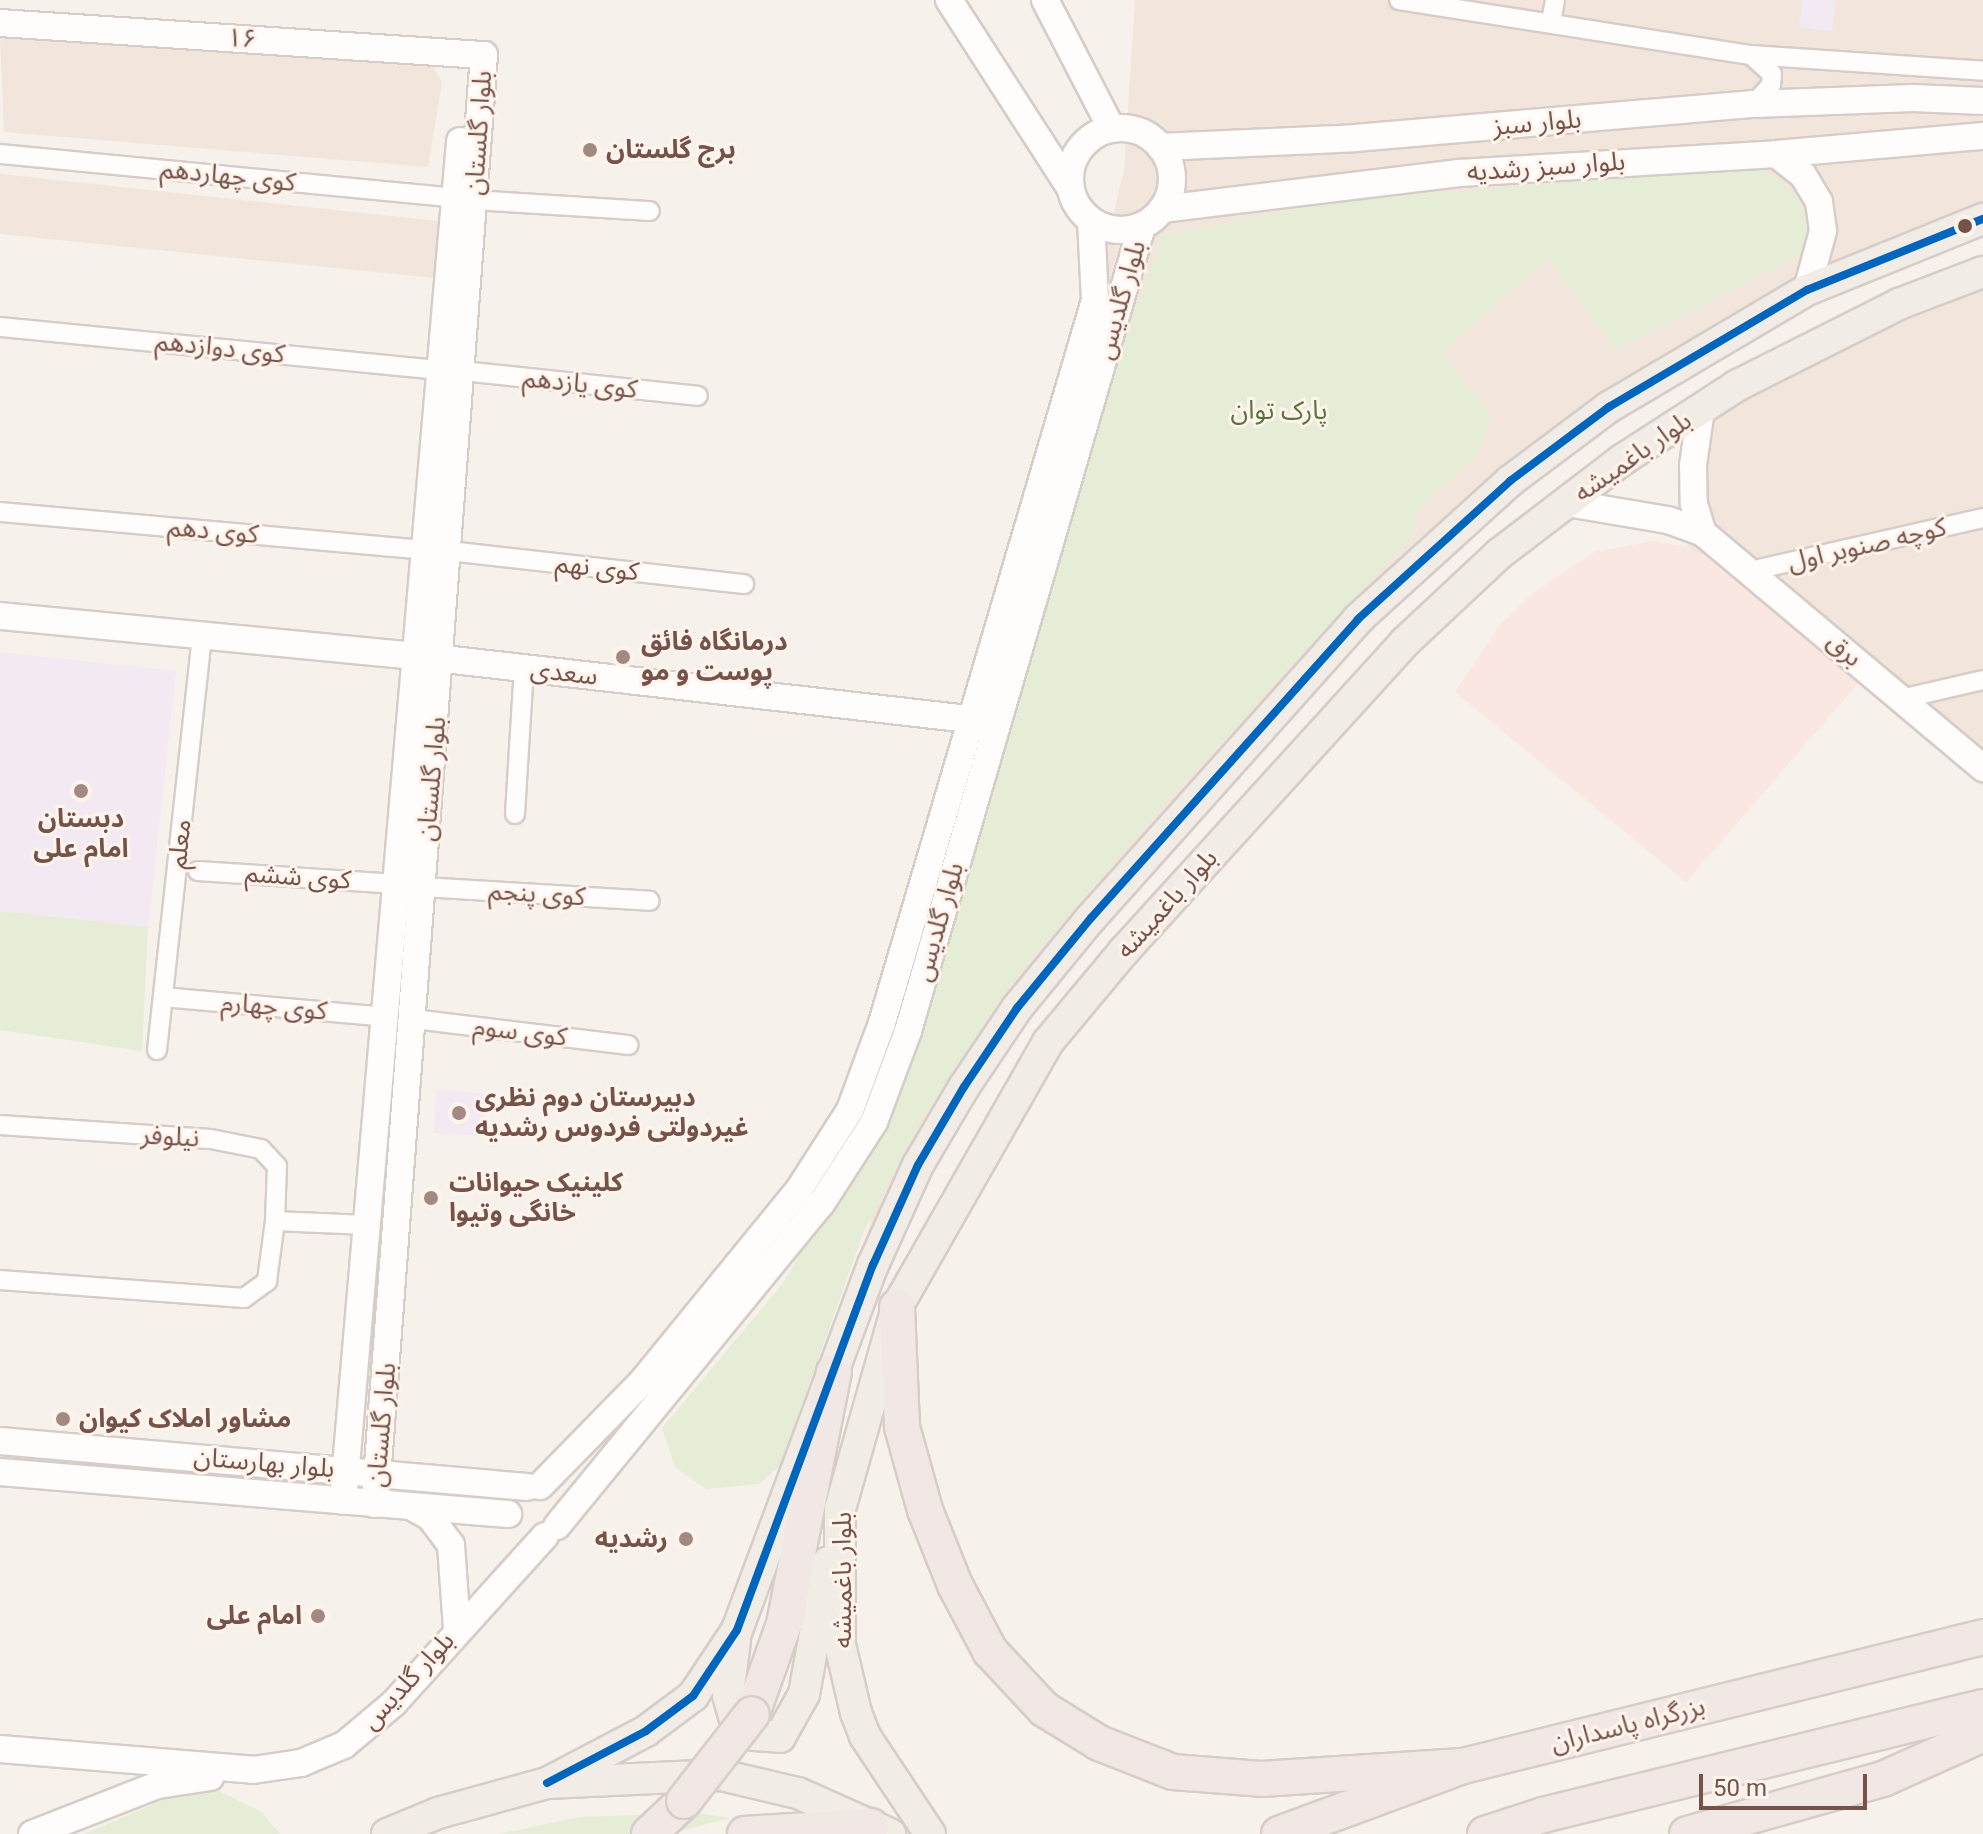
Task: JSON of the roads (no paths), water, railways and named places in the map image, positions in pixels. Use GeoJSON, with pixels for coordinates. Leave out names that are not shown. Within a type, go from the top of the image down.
{"type":"FeatureCollection","features":[{"type":"Feature","properties":{"kind":"highway"},"geometry":{"type":"LineString","coordinates":[[897,1307],[902,1427],[925,1510],[955,1585],[990,1651],[1044,1709],[1099,1743],[1173,1772],[1261,1779],[1463,1766]]}},
{"type":"Feature","properties":{"kind":"highway"},"geometry":{"type":"LineString","coordinates":[[649,1834],[684,1801],[752,1714],[784,1624],[834,1372]]}},
{"type":"Feature","properties":{"kind":"highway","name":"بزرگراه پاسداران"},"geometry":{"type":"LineString","coordinates":[[1279,1834],[1463,1766],[1983,1637]]}},
{"type":"Feature","properties":{"kind":"highway"},"geometry":{"type":"LineString","coordinates":[[1485,1834],[1543,1815],[1983,1707]]}},
{"type":"Feature","properties":{"kind":"highway"},"geometry":{"type":"LineString","coordinates":[[1687,1834],[1883,1779],[1983,1734]]}},
{"type":"Feature","properties":{"kind":"highway"},"geometry":{"type":"LineString","coordinates":[[745,1834],[881,1830]]}},
{"type":"Feature","properties":{"kind":"main road"},"geometry":{"type":"LineString","coordinates":[[949,0],[1091,221],[1116,230],[1152,217],[1172,184],[1160,147],[1138,131],[1112,129],[1079,150],[1070,188]]}},
{"type":"Feature","properties":{"kind":"main road"},"geometry":{"type":"LineString","coordinates":[[1045,0],[1112,129]]}},
{"type":"Feature","properties":{"kind":"main road","name":"۱۶"},"geometry":{"type":"LineString","coordinates":[[0,23],[476,54]]}},
{"type":"Feature","properties":{"kind":"main road","name":"بلوار گلستان"},"geometry":{"type":"LineString","coordinates":[[375,1504],[413,1019],[411,886],[476,54]]}},
{"type":"Feature","properties":{"kind":"main road","name":"بلوار سبز"},"geometry":{"type":"LineString","coordinates":[[1160,147],[1355,138],[1754,104],[1913,98],[1983,101]]}},
{"type":"Feature","properties":{"kind":"main road","name":"بلوار سبز رشدیه"},"geometry":{"type":"LineString","coordinates":[[1152,217],[1459,173],[1776,154],[1983,136]]}},
{"type":"Feature","properties":{"kind":"main road"},"geometry":{"type":"LineString","coordinates":[[1776,154],[1803,175],[1819,202],[1823,231],[1807,290]]}},
{"type":"Feature","properties":{"kind":"main road","name":"بلوار گلدیس"},"geometry":{"type":"LineString","coordinates":[[534,1487],[558,1474],[652,1370],[800,1188],[850,1110],[882,1023],[1152,217]]}},
{"type":"Feature","properties":{"kind":"main road","name":"بلوار باغمیشه"},"geometry":{"type":"LineString","coordinates":[[737,1630],[785,1493],[873,1265],[918,1165],[1017,1008],[1358,619],[1510,481],[1609,407],[1807,290],[1983,219]]}},
{"type":"Feature","properties":{"kind":"main road","name":"بلوار گلدیس"},"geometry":{"type":"LineString","coordinates":[[0,1749],[253,1770],[301,1763],[344,1745],[394,1703],[457,1629],[551,1531],[821,1204],[874,1122],[908,1031],[984,721],[1095,300],[1091,221]]}},
{"type":"Feature","properties":{"kind":"main road","name":"بلوار باغمیشه"},"geometry":{"type":"LineString","coordinates":[[930,1834],[865,1736],[856,1713],[840,1644],[840,1509],[897,1307],[1048,1042],[1115,962],[1405,642],[1499,554],[1701,409],[1899,304],[1983,272]]}},
{"type":"Feature","properties":{"kind":"main road"},"geometry":{"type":"LineString","coordinates":[[1701,409],[1693,465],[1694,504],[1703,533]]}},
{"type":"Feature","properties":{"kind":"main road","name":"برق"},"geometry":{"type":"LineString","coordinates":[[1567,503],[1668,520],[1703,533],[1983,768]]}},
{"type":"Feature","properties":{"kind":"main road","name":"سعدی"},"geometry":{"type":"LineString","coordinates":[[0,616],[524,668],[984,721]]}},
{"type":"Feature","properties":{"kind":"main road","name":"بلوار گلستان"},"geometry":{"type":"LineString","coordinates":[[343,1501],[385,1017],[411,886]]}},
{"type":"Feature","properties":{"kind":"main road"},"geometry":{"type":"LineString","coordinates":[[385,1017],[413,1019]]}},
{"type":"Feature","properties":{"kind":"main road"},"geometry":{"type":"LineString","coordinates":[[366,1225],[399,1227]]}},
{"type":"Feature","properties":{"kind":"main road","name":"بلوار بهارستان"},"geometry":{"type":"LineString","coordinates":[[0,1441],[534,1487]]}},
{"type":"Feature","properties":{"kind":"main road","name":"بلوار بهارستان"},"geometry":{"type":"LineString","coordinates":[[0,1472],[508,1514]]}},
{"type":"Feature","properties":{"kind":"main road"},"geometry":{"type":"LineString","coordinates":[[534,1487],[557,1498],[551,1531],[521,1535],[508,1514],[514,1494],[534,1487]]}},
{"type":"Feature","properties":{"kind":"main road"},"geometry":{"type":"LineString","coordinates":[[412,1507],[430,1517],[451,1545],[457,1629]]}},
{"type":"Feature","properties":{"kind":"main road"},"geometry":{"type":"LineString","coordinates":[[737,1630],[728,1695],[735,1720],[754,1735],[780,1737],[804,1694],[840,1509]]}},
{"type":"Feature","properties":{"kind":"main road"},"geometry":{"type":"LineString","coordinates":[[1941,1648],[1983,1623]]}},
{"type":"Feature","properties":{"kind":"main road"},"geometry":{"type":"LineString","coordinates":[[387,1834],[438,1813],[547,1783],[646,1731],[693,1696],[737,1630]]}},
{"type":"Feature","properties":{"kind":"main road"},"geometry":{"type":"LineString","coordinates":[[32,1834],[158,1785],[253,1770]]}},
{"type":"Feature","properties":{"kind":"main road"},"geometry":{"type":"LineString","coordinates":[[547,1783],[721,1775],[798,1793],[881,1830]]}},
{"type":"Feature","properties":{"kind":"street"},"geometry":{"type":"LineString","coordinates":[[1399,0],[1551,21],[1751,55],[1983,71]]}},
{"type":"Feature","properties":{"kind":"street"},"geometry":{"type":"LineString","coordinates":[[1551,21],[1555,0]]}},
{"type":"Feature","properties":{"kind":"street"},"geometry":{"type":"LineString","coordinates":[[1751,55],[1772,74],[1771,85],[1754,104]]}},
{"type":"Feature","properties":{"kind":"street","name":"کوی چهاردهم"},"geometry":{"type":"LineString","coordinates":[[0,154],[464,199],[650,211]]}},
{"type":"Feature","properties":{"kind":"street","name":"کوی دوازدهم"},"geometry":{"type":"LineString","coordinates":[[0,327],[451,371]]}},
{"type":"Feature","properties":{"kind":"street","name":"کوی یازدهم"},"geometry":{"type":"LineString","coordinates":[[451,371],[698,396]]}},
{"type":"Feature","properties":{"kind":"street","name":"کوی دهم"},"geometry":{"type":"LineString","coordinates":[[0,512],[437,551]]}},
{"type":"Feature","properties":{"kind":"street","name":"کوچه صنوبر اول"},"geometry":{"type":"LineString","coordinates":[[1750,571],[1983,518]]}},
{"type":"Feature","properties":{"kind":"street","name":"کوی نهم"},"geometry":{"type":"LineString","coordinates":[[437,551],[744,584]]}},
{"type":"Feature","properties":{"kind":"street","name":"معلم"},"geometry":{"type":"LineString","coordinates":[[157,1050],[202,638]]}},
{"type":"Feature","properties":{"kind":"street"},"geometry":{"type":"LineString","coordinates":[[515,814],[524,668]]}},
{"type":"Feature","properties":{"kind":"street"},"geometry":{"type":"LineString","coordinates":[[1901,699],[1983,680]]}},
{"type":"Feature","properties":{"kind":"street","name":"کوی ششم"},"geometry":{"type":"LineString","coordinates":[[198,871],[411,886]]}},
{"type":"Feature","properties":{"kind":"street","name":"کوی پنجم"},"geometry":{"type":"LineString","coordinates":[[411,886],[650,901]]}},
{"type":"Feature","properties":{"kind":"street","name":"کوی چهارم"},"geometry":{"type":"LineString","coordinates":[[163,997],[385,1017]]}},
{"type":"Feature","properties":{"kind":"street","name":"کوی سوم"},"geometry":{"type":"LineString","coordinates":[[413,1019],[628,1045]]}},
{"type":"Feature","properties":{"kind":"street","name":"نیلوفر"},"geometry":{"type":"LineString","coordinates":[[0,1125],[211,1139],[261,1149],[277,1166],[275,1221],[267,1281],[244,1298],[0,1280]]}},
{"type":"Feature","properties":{"kind":"street"},"geometry":{"type":"LineString","coordinates":[[275,1221],[366,1225]]}},
{"type":"Feature","properties":{"kind":"place","name":"برج گلستان"},"geometry":{"type":"Point","coordinates":[590,150]}},
{"type":"Feature","properties":{"kind":"place","name":"درمانگاه فائق پوست و مو"},"geometry":{"type":"Point","coordinates":[623,657]}},
{"type":"Feature","properties":{"kind":"place","name":"دبستان امام علی"},"geometry":{"type":"Point","coordinates":[81,791]}},
{"type":"Feature","properties":{"kind":"place","name":"دبیرستان دوم نظری غیردولتی فردوس رشدیه"},"geometry":{"type":"Point","coordinates":[459,1113]}},
{"type":"Feature","properties":{"kind":"place","name":"کلینیک حیوانات خانگی وتیوا"},"geometry":{"type":"Point","coordinates":[431,1198]}},
{"type":"Feature","properties":{"kind":"place","name":"مشاور املاک کیوان"},"geometry":{"type":"Point","coordinates":[63,1419]}},
{"type":"Feature","properties":{"kind":"place","name":"رشدیه"},"geometry":{"type":"Point","coordinates":[686,1539]}},
{"type":"Feature","properties":{"kind":"place","name":"امام علی"},"geometry":{"type":"Point","coordinates":[318,1616]}},
{"type":"Feature","properties":{"kind":"park label","name":"پارک توان"},"geometry":{"type":"Point","coordinates":[1279,411]}}]}
